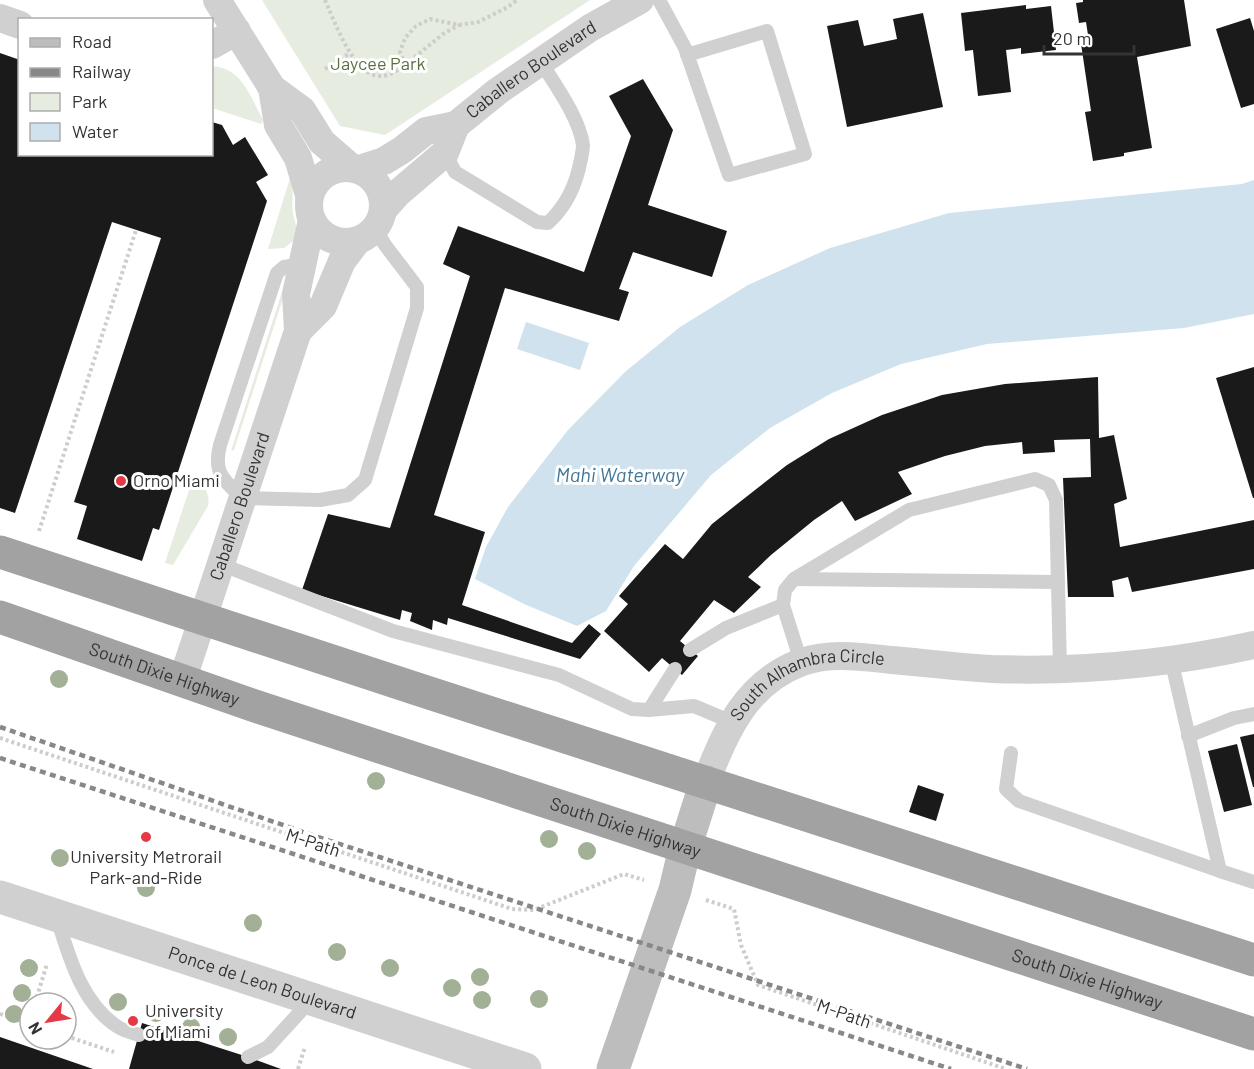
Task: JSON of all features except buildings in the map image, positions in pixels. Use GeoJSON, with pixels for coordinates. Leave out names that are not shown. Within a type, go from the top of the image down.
{"type":"FeatureCollection","features":[{"type":"Feature","properties":{"kind":"highway"},"geometry":{"type":"LineString","coordinates":[[0,552],[1254,960]]}},
{"type":"Feature","properties":{"kind":"highway","name":"South Dixie Highway"},"geometry":{"type":"LineString","coordinates":[[0,616],[182,681],[1254,1034]]}},
{"type":"Feature","properties":{"kind":"main road","name":"South Alhambra Circle"},"geometry":{"type":"LineString","coordinates":[[613,1069],[675,890],[685,848],[706,782]]}},
{"type":"Feature","properties":{"kind":"street"},"geometry":{"type":"LineString","coordinates":[[217,0],[272,88],[302,111],[322,142],[356,169],[370,176],[378,186],[382,197],[372,226],[344,242],[331,239],[320,231],[310,208],[298,158],[278,125],[272,88]]}},
{"type":"Feature","properties":{"kind":"street","name":"Caballero Boulevard"},"geometry":{"type":"LineString","coordinates":[[356,169],[384,161],[426,131],[456,124],[498,91],[590,28],[640,0]]}},
{"type":"Feature","properties":{"kind":"street"},"geometry":{"type":"LineString","coordinates":[[0,18],[18,24]]}},
{"type":"Feature","properties":{"kind":"street"},"geometry":{"type":"LineString","coordinates":[[213,44],[237,31]]}},
{"type":"Feature","properties":{"kind":"street","name":"Caballero Boulevard"},"geometry":{"type":"LineString","coordinates":[[298,332],[323,306],[342,261],[398,193],[445,153],[456,124]]}},
{"type":"Feature","properties":{"kind":"street"},"geometry":{"type":"LineString","coordinates":[[310,208],[322,176],[342,167],[356,169]]}},
{"type":"Feature","properties":{"kind":"street","name":"Caballero Boulevard"},"geometry":{"type":"LineString","coordinates":[[182,681],[298,332],[296,294],[303,264],[310,208]]}},
{"type":"Feature","properties":{"kind":"street","name":"South Alhambra Circle"},"geometry":{"type":"LineString","coordinates":[[706,782],[732,722],[754,691],[769,679],[801,662],[815,658],[853,656],[991,669],[1060,669],[1171,659],[1254,645]]}},
{"type":"Feature","properties":{"kind":"street","name":"Ponce de Leon Boulevard"},"geometry":{"type":"LineString","coordinates":[[0,897],[525,1069]]}},
{"type":"Feature","properties":{"kind":"lane"},"geometry":{"type":"LineString","coordinates":[[659,0],[687,55],[729,175],[805,154],[767,31],[687,55]]}},
{"type":"Feature","properties":{"kind":"lane"},"geometry":{"type":"LineString","coordinates":[[445,153],[455,172],[537,222],[548,223],[568,200],[578,174],[583,146],[573,116],[541,62]]}},
{"type":"Feature","properties":{"kind":"lane"},"geometry":{"type":"LineString","coordinates":[[303,264],[284,267],[276,273],[216,460],[218,471],[242,498],[320,500],[348,495],[364,480],[417,308],[417,287],[372,226]]}},
{"type":"Feature","properties":{"kind":"lane"},"geometry":{"type":"LineString","coordinates":[[801,662],[783,605],[785,590],[794,579],[909,510],[1035,479],[1049,485],[1056,500],[1060,669]]}},
{"type":"Feature","properties":{"kind":"lane"},"geometry":{"type":"LineString","coordinates":[[220,564],[393,631],[559,675],[632,710],[694,706],[732,722]]}},
{"type":"Feature","properties":{"kind":"lane"},"geometry":{"type":"LineString","coordinates":[[794,579],[1057,582]]}},
{"type":"Feature","properties":{"kind":"lane"},"geometry":{"type":"LineString","coordinates":[[690,650],[726,628],[783,605]]}},
{"type":"Feature","properties":{"kind":"lane"},"geometry":{"type":"LineString","coordinates":[[1171,659],[1220,871]]}},
{"type":"Feature","properties":{"kind":"lane"},"geometry":{"type":"LineString","coordinates":[[649,710],[675,669]]}},
{"type":"Feature","properties":{"kind":"lane"},"geometry":{"type":"LineString","coordinates":[[1188,736],[1234,718],[1254,714]]}},
{"type":"Feature","properties":{"kind":"lane"},"geometry":{"type":"LineString","coordinates":[[1011,753],[1006,789],[1019,801],[1254,882]]}},
{"type":"Feature","properties":{"kind":"lane"},"geometry":{"type":"LineString","coordinates":[[56,916],[75,973],[90,998],[118,1027],[139,1035]]}},
{"type":"Feature","properties":{"kind":"lane"},"geometry":{"type":"LineString","coordinates":[[248,1058],[268,1047],[311,1000]]}},
{"type":"Feature","properties":{"kind":"path"},"geometry":{"type":"LineString","coordinates":[[325,0],[350,53],[363,69],[378,77],[392,74],[443,34],[459,25],[478,22],[518,0]]}},
{"type":"Feature","properties":{"kind":"path"},"geometry":{"type":"LineString","coordinates":[[405,65],[400,52],[405,38],[416,26],[430,19],[459,25]]}},
{"type":"Feature","properties":{"kind":"path"},"geometry":{"type":"LineString","coordinates":[[325,69],[350,53]]}},
{"type":"Feature","properties":{"kind":"path"},"geometry":{"type":"LineString","coordinates":[[39,531],[136,230]]}},
{"type":"Feature","properties":{"kind":"path","name":"M-Path"},"geometry":{"type":"LineString","coordinates":[[0,738],[512,909],[534,910],[624,874]]}},
{"type":"Feature","properties":{"kind":"path","name":"M-Path"},"geometry":{"type":"LineString","coordinates":[[734,909],[741,945],[758,985],[1006,1069]]}},
{"type":"Feature","properties":{"kind":"path"},"geometry":{"type":"LineString","coordinates":[[39,991],[47,964]]}},
{"type":"Feature","properties":{"kind":"path"},"geometry":{"type":"LineString","coordinates":[[0,1014],[18,1020]]}},
{"type":"Feature","properties":{"kind":"path"},"geometry":{"type":"LineString","coordinates":[[78,1040],[121,1054]]}},
{"type":"Feature","properties":{"kind":"path"},"geometry":{"type":"LineString","coordinates":[[298,1069],[305,1047]]}},
{"type":"Feature","properties":{"kind":"green space","name":"Jaycee Park"},"geometry":{"type":"Polygon","coordinates":[[[262,0],[590,0],[385,135],[340,126],[262,0]]]}},
{"type":"Feature","properties":{"kind":"green space"},"geometry":{"type":"Polygon","coordinates":[[[213,66],[231,72],[244,85],[263,120],[261,124],[213,108],[213,66]]]}},
{"type":"Feature","properties":{"kind":"green space"},"geometry":{"type":"Polygon","coordinates":[[[290,178],[297,238],[284,248],[268,249],[290,178]]]}},
{"type":"Feature","properties":{"kind":"green space"},"geometry":{"type":"Polygon","coordinates":[[[282,292],[285,292],[234,450],[231,451],[282,292]]]}},
{"type":"Feature","properties":{"kind":"green space"},"geometry":{"type":"Polygon","coordinates":[[[194,475],[207,493],[208,506],[173,565],[165,563],[194,475]]]}},
{"type":"Feature","properties":{"kind":"water","name":"Mahi Waterway"},"geometry":{"type":"Polygon","coordinates":[[[1254,180],[1254,314],[1184,328],[987,344],[901,364],[832,393],[770,428],[711,475],[634,566],[606,611],[577,626],[524,604],[475,579],[486,547],[508,507],[568,430],[625,372],[680,327],[748,285],[830,248],[949,213],[1242,184],[1254,180]]]}},
{"type":"Feature","properties":{"kind":"water"},"geometry":{"type":"Polygon","coordinates":[[[526,322],[589,343],[580,370],[517,349],[526,322]]]}},
{"type":"Feature","properties":{"kind":"railway"},"geometry":{"type":"LineString","coordinates":[[0,727],[306,833],[1027,1069]]}},
{"type":"Feature","properties":{"kind":"railway"},"geometry":{"type":"LineString","coordinates":[[0,758],[951,1069]]}},
{"type":"Feature","properties":{"kind":"place","name":"Orno Miami"},"geometry":{"type":"Point","coordinates":[121,481]}},
{"type":"Feature","properties":{"kind":"place","name":"University Metrorail Park-and-Ride"},"geometry":{"type":"Point","coordinates":[146,837]}},
{"type":"Feature","properties":{"kind":"place","name":"University of Miami"},"geometry":{"type":"Point","coordinates":[133,1021]}}]}
